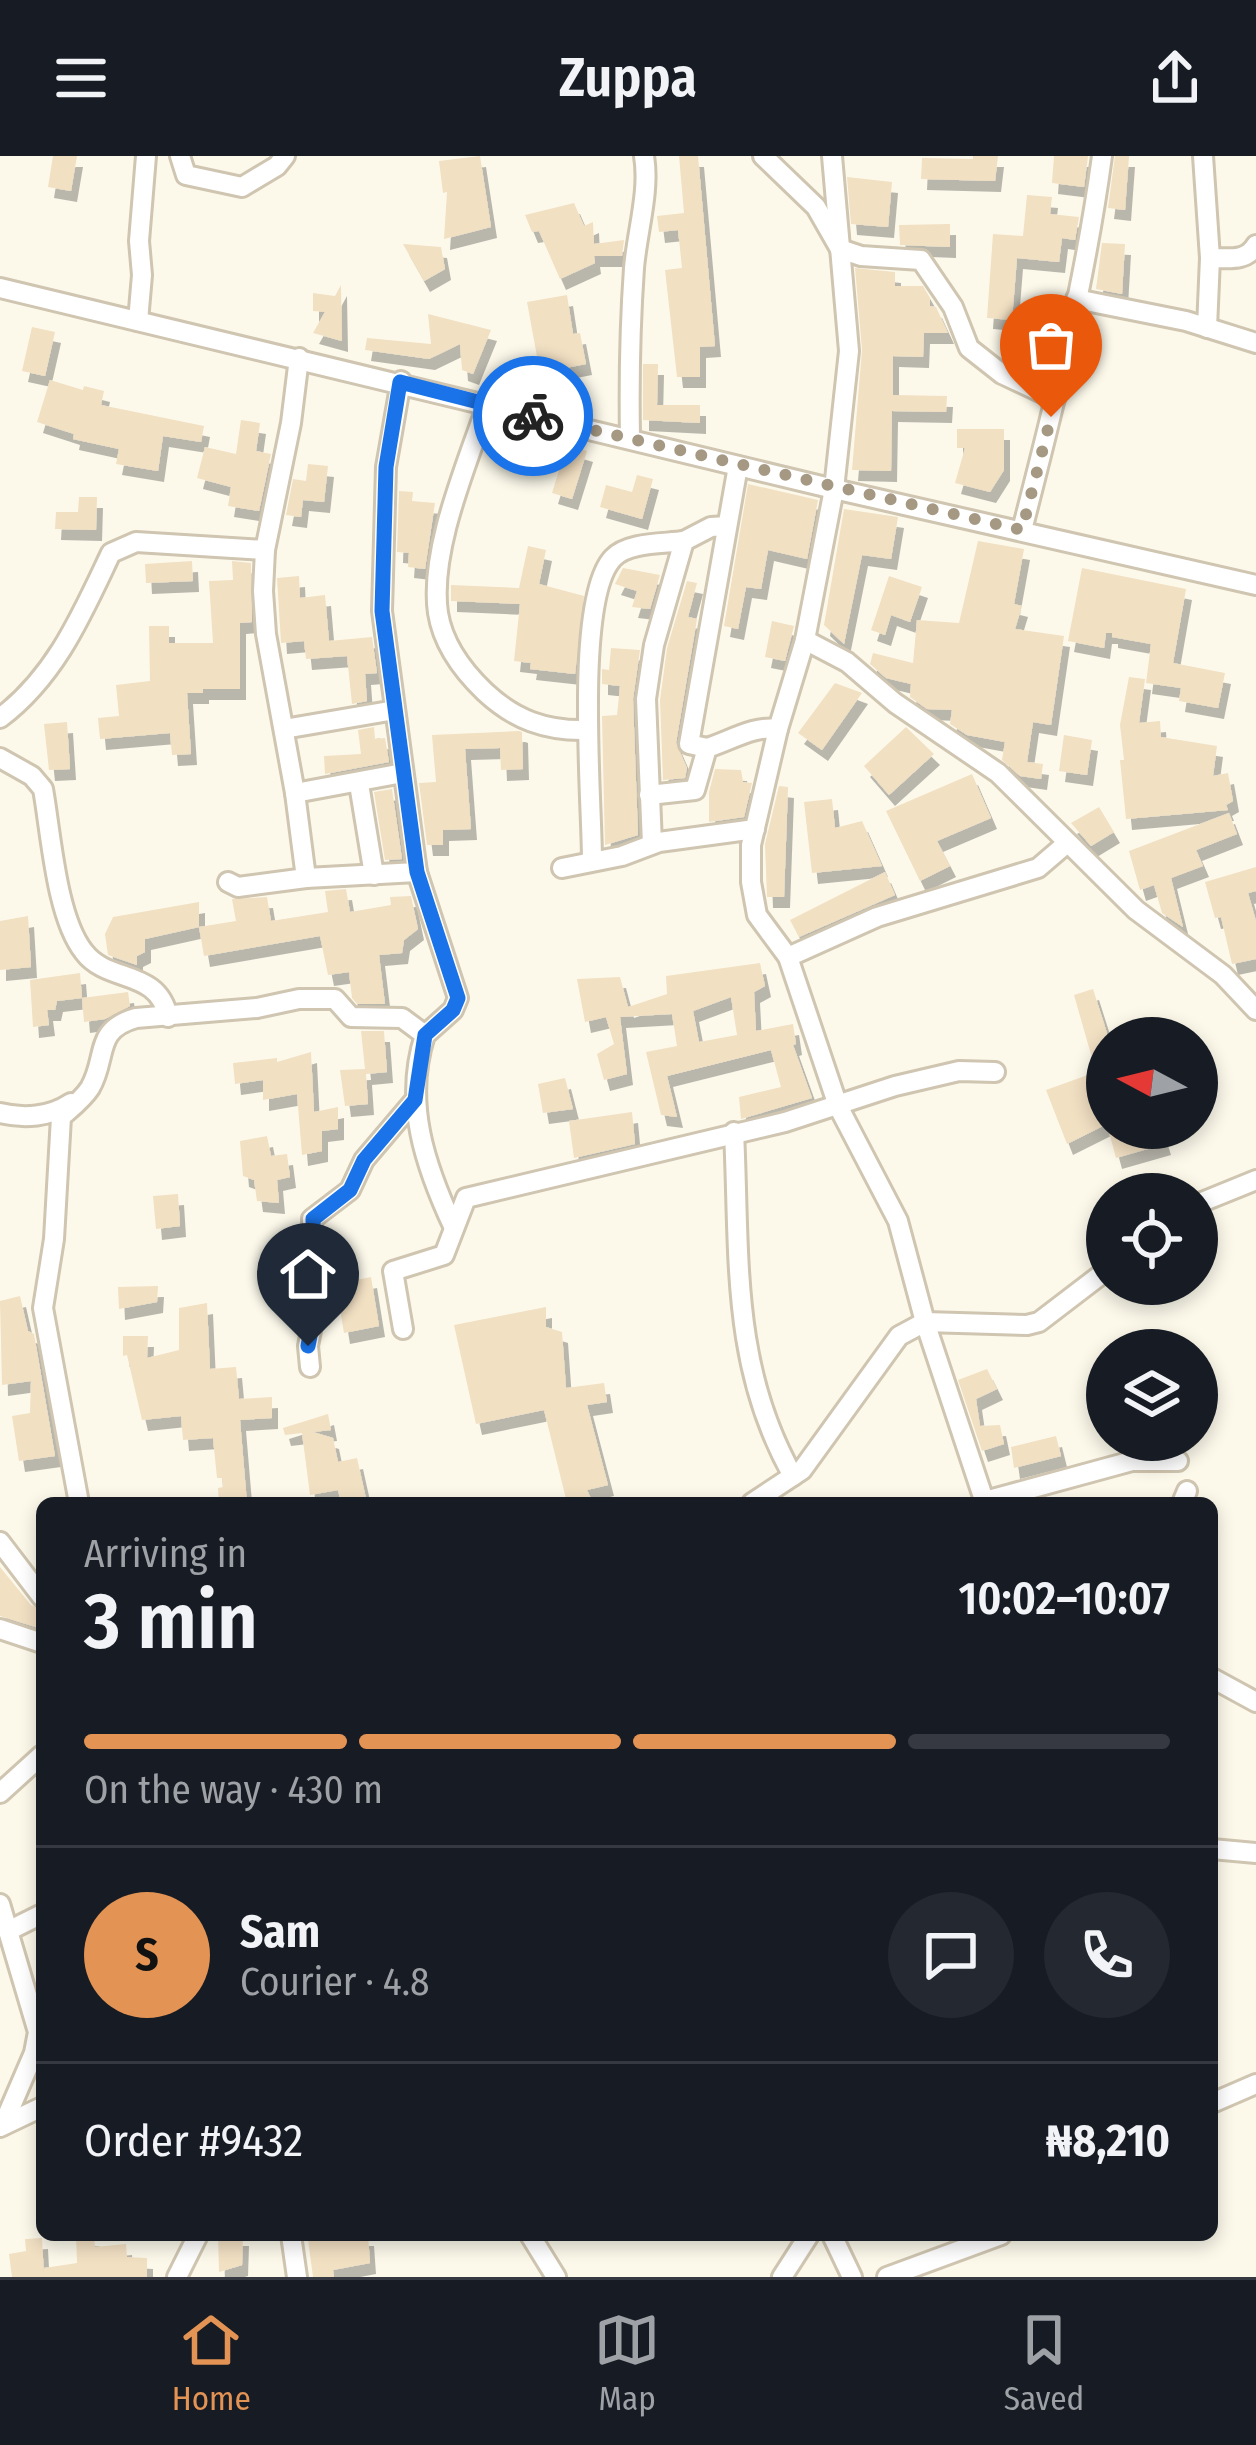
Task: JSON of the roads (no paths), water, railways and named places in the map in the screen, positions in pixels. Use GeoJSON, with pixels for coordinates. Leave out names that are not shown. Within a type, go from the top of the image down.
{"type":"FeatureCollection","features":[{"type":"Feature","properties":{"kind":"street"},"geometry":{"type":"LineString","coordinates":[[138,321],[146,156]]}},
{"type":"Feature","properties":{"kind":"street"},"geometry":{"type":"LineString","coordinates":[[180,156],[186,176],[242,187],[285,156]]}},
{"type":"Feature","properties":{"kind":"street"},"geometry":{"type":"LineString","coordinates":[[630,438],[629,350],[644,156]]}},
{"type":"Feature","properties":{"kind":"street"},"geometry":{"type":"LineString","coordinates":[[763,156],[816,207],[840,249],[861,256],[921,260],[953,307],[969,348],[1002,374],[1055,399]]}},
{"type":"Feature","properties":{"kind":"street"},"geometry":{"type":"LineString","coordinates":[[832,156],[849,351],[834,489],[805,640],[755,829],[751,882],[757,915],[788,957],[838,1106],[898,1221],[925,1322],[983,1497]]}},
{"type":"Feature","properties":{"kind":"street"},"geometry":{"type":"LineString","coordinates":[[1022,530],[1094,218],[1102,156]]}},
{"type":"Feature","properties":{"kind":"street"},"geometry":{"type":"LineString","coordinates":[[1203,156],[1210,258],[1207,328]]}},
{"type":"Feature","properties":{"kind":"street"},"geometry":{"type":"LineString","coordinates":[[1210,258],[1242,258],[1256,245]]}},
{"type":"Feature","properties":{"kind":"street"},"geometry":{"type":"LineString","coordinates":[[0,288],[834,489],[1256,585]]}},
{"type":"Feature","properties":{"kind":"street"},"geometry":{"type":"LineString","coordinates":[[1076,299],[1207,328],[1256,344]]}},
{"type":"Feature","properties":{"kind":"street"},"geometry":{"type":"LineString","coordinates":[[299,358],[265,550],[266,634],[306,878]]}},
{"type":"Feature","properties":{"kind":"street"},"geometry":{"type":"LineString","coordinates":[[400,382],[386,467],[382,611],[417,872],[458,998],[453,1010],[425,1035],[415,1100],[427,1167],[454,1228]]}},
{"type":"Feature","properties":{"kind":"street"},"geometry":{"type":"LineString","coordinates":[[487,405],[446,535],[439,615],[458,663],[516,717],[558,731],[586,730]]}},
{"type":"Feature","properties":{"kind":"street"},"geometry":{"type":"LineString","coordinates":[[738,466],[689,744],[707,748],[758,728],[778,729]]}},
{"type":"Feature","properties":{"kind":"street"},"geometry":{"type":"LineString","coordinates":[[592,860],[586,730],[592,623],[608,563],[617,553],[633,548],[684,541],[710,527],[727,526]]}},
{"type":"Feature","properties":{"kind":"street"},"geometry":{"type":"LineString","coordinates":[[652,844],[646,699],[654,645],[684,541]]}},
{"type":"Feature","properties":{"kind":"street"},"geometry":{"type":"LineString","coordinates":[[0,718],[51,668],[111,553],[122,545],[265,550]]}},
{"type":"Feature","properties":{"kind":"street"},"geometry":{"type":"LineString","coordinates":[[805,640],[847,662],[895,703],[998,773],[1136,910],[1223,975],[1256,1010]]}},
{"type":"Feature","properties":{"kind":"street"},"geometry":{"type":"LineString","coordinates":[[284,729],[394,710]]}},
{"type":"Feature","properties":{"kind":"street"},"geometry":{"type":"LineString","coordinates":[[649,795],[694,790],[707,748]]}},
{"type":"Feature","properties":{"kind":"street"},"geometry":{"type":"LineString","coordinates":[[0,758],[32,776],[43,789],[65,908],[81,949],[93,962],[147,982],[165,1004],[168,1017]]}},
{"type":"Feature","properties":{"kind":"street"},"geometry":{"type":"LineString","coordinates":[[295,793],[404,773]]}},
{"type":"Feature","properties":{"kind":"street"},"geometry":{"type":"LineString","coordinates":[[358,784],[374,874]]}},
{"type":"Feature","properties":{"kind":"street"},"geometry":{"type":"LineString","coordinates":[[562,868],[622,856],[652,844],[755,829]]}},
{"type":"Feature","properties":{"kind":"street"},"geometry":{"type":"LineString","coordinates":[[788,957],[878,917],[1039,868],[1066,844]]}},
{"type":"Feature","properties":{"kind":"street"},"geometry":{"type":"LineString","coordinates":[[227,882],[238,887],[417,872]]}},
{"type":"Feature","properties":{"kind":"street"},"geometry":{"type":"LineString","coordinates":[[78,1497],[43,1309],[54,1239],[61,1117],[89,1089],[106,1038],[117,1023],[299,999],[335,999],[351,1017],[402,1018],[425,1035]]}},
{"type":"Feature","properties":{"kind":"street"},"geometry":{"type":"LineString","coordinates":[[403,1329],[393,1270],[444,1255],[466,1198],[785,1123],[895,1086],[959,1071],[995,1072]]}},
{"type":"Feature","properties":{"kind":"street"},"geometry":{"type":"LineString","coordinates":[[0,1113],[22,1119],[64,1108],[89,1089]]}},
{"type":"Feature","properties":{"kind":"street"},"geometry":{"type":"LineString","coordinates":[[310,1367],[308,1346],[315,1310],[313,1219],[350,1190],[364,1160],[415,1100]]}},
{"type":"Feature","properties":{"kind":"street"},"geometry":{"type":"LineString","coordinates":[[734,1132],[740,1311],[762,1407],[793,1476]]}},
{"type":"Feature","properties":{"kind":"street"},"geometry":{"type":"LineString","coordinates":[[1218,1195],[1256,1180]]}},
{"type":"Feature","properties":{"kind":"street"},"geometry":{"type":"LineString","coordinates":[[761,1497],[802,1470],[899,1336],[925,1322],[1039,1322],[1086,1286]]}},
{"type":"Feature","properties":{"kind":"street"},"geometry":{"type":"LineString","coordinates":[[1003,1497],[1132,1461]]}},
{"type":"Feature","properties":{"kind":"street"},"geometry":{"type":"LineString","coordinates":[[0,1542],[36,1589]]}},
{"type":"Feature","properties":{"kind":"street"},"geometry":{"type":"LineString","coordinates":[[0,1629],[36,1641]]}},
{"type":"Feature","properties":{"kind":"street"},"geometry":{"type":"LineString","coordinates":[[1218,1681],[1256,1702]]}},
{"type":"Feature","properties":{"kind":"street"},"geometry":{"type":"LineString","coordinates":[[0,1793],[36,1760]]}},
{"type":"Feature","properties":{"kind":"street"},"geometry":{"type":"LineString","coordinates":[[1218,1850],[1256,1853]]}},
{"type":"Feature","properties":{"kind":"street"},"geometry":{"type":"LineString","coordinates":[[0,1904],[36,2025]]}},
{"type":"Feature","properties":{"kind":"street"},"geometry":{"type":"LineString","coordinates":[[8,1931],[36,1917]]}},
{"type":"Feature","properties":{"kind":"street"},"geometry":{"type":"LineString","coordinates":[[2,2127],[36,2042]]}},
{"type":"Feature","properties":{"kind":"street"},"geometry":{"type":"LineString","coordinates":[[1218,2100],[1256,2084]]}},
{"type":"Feature","properties":{"kind":"street"},"geometry":{"type":"LineString","coordinates":[[2,2127],[36,2110]]}},
{"type":"Feature","properties":{"kind":"street"},"geometry":{"type":"LineString","coordinates":[[177,2277],[195,2241]]}},
{"type":"Feature","properties":{"kind":"street"},"geometry":{"type":"LineString","coordinates":[[292,2241],[297,2277]]}},
{"type":"Feature","properties":{"kind":"street"},"geometry":{"type":"LineString","coordinates":[[534,2241],[556,2277]]}},
{"type":"Feature","properties":{"kind":"street"},"geometry":{"type":"LineString","coordinates":[[782,2277],[805,2241]]}},
{"type":"Feature","properties":{"kind":"street"},"geometry":{"type":"LineString","coordinates":[[835,2241],[852,2277]]}},
{"type":"Feature","properties":{"kind":"street"},"geometry":{"type":"LineString","coordinates":[[887,2277],[985,2241]]}}]}
